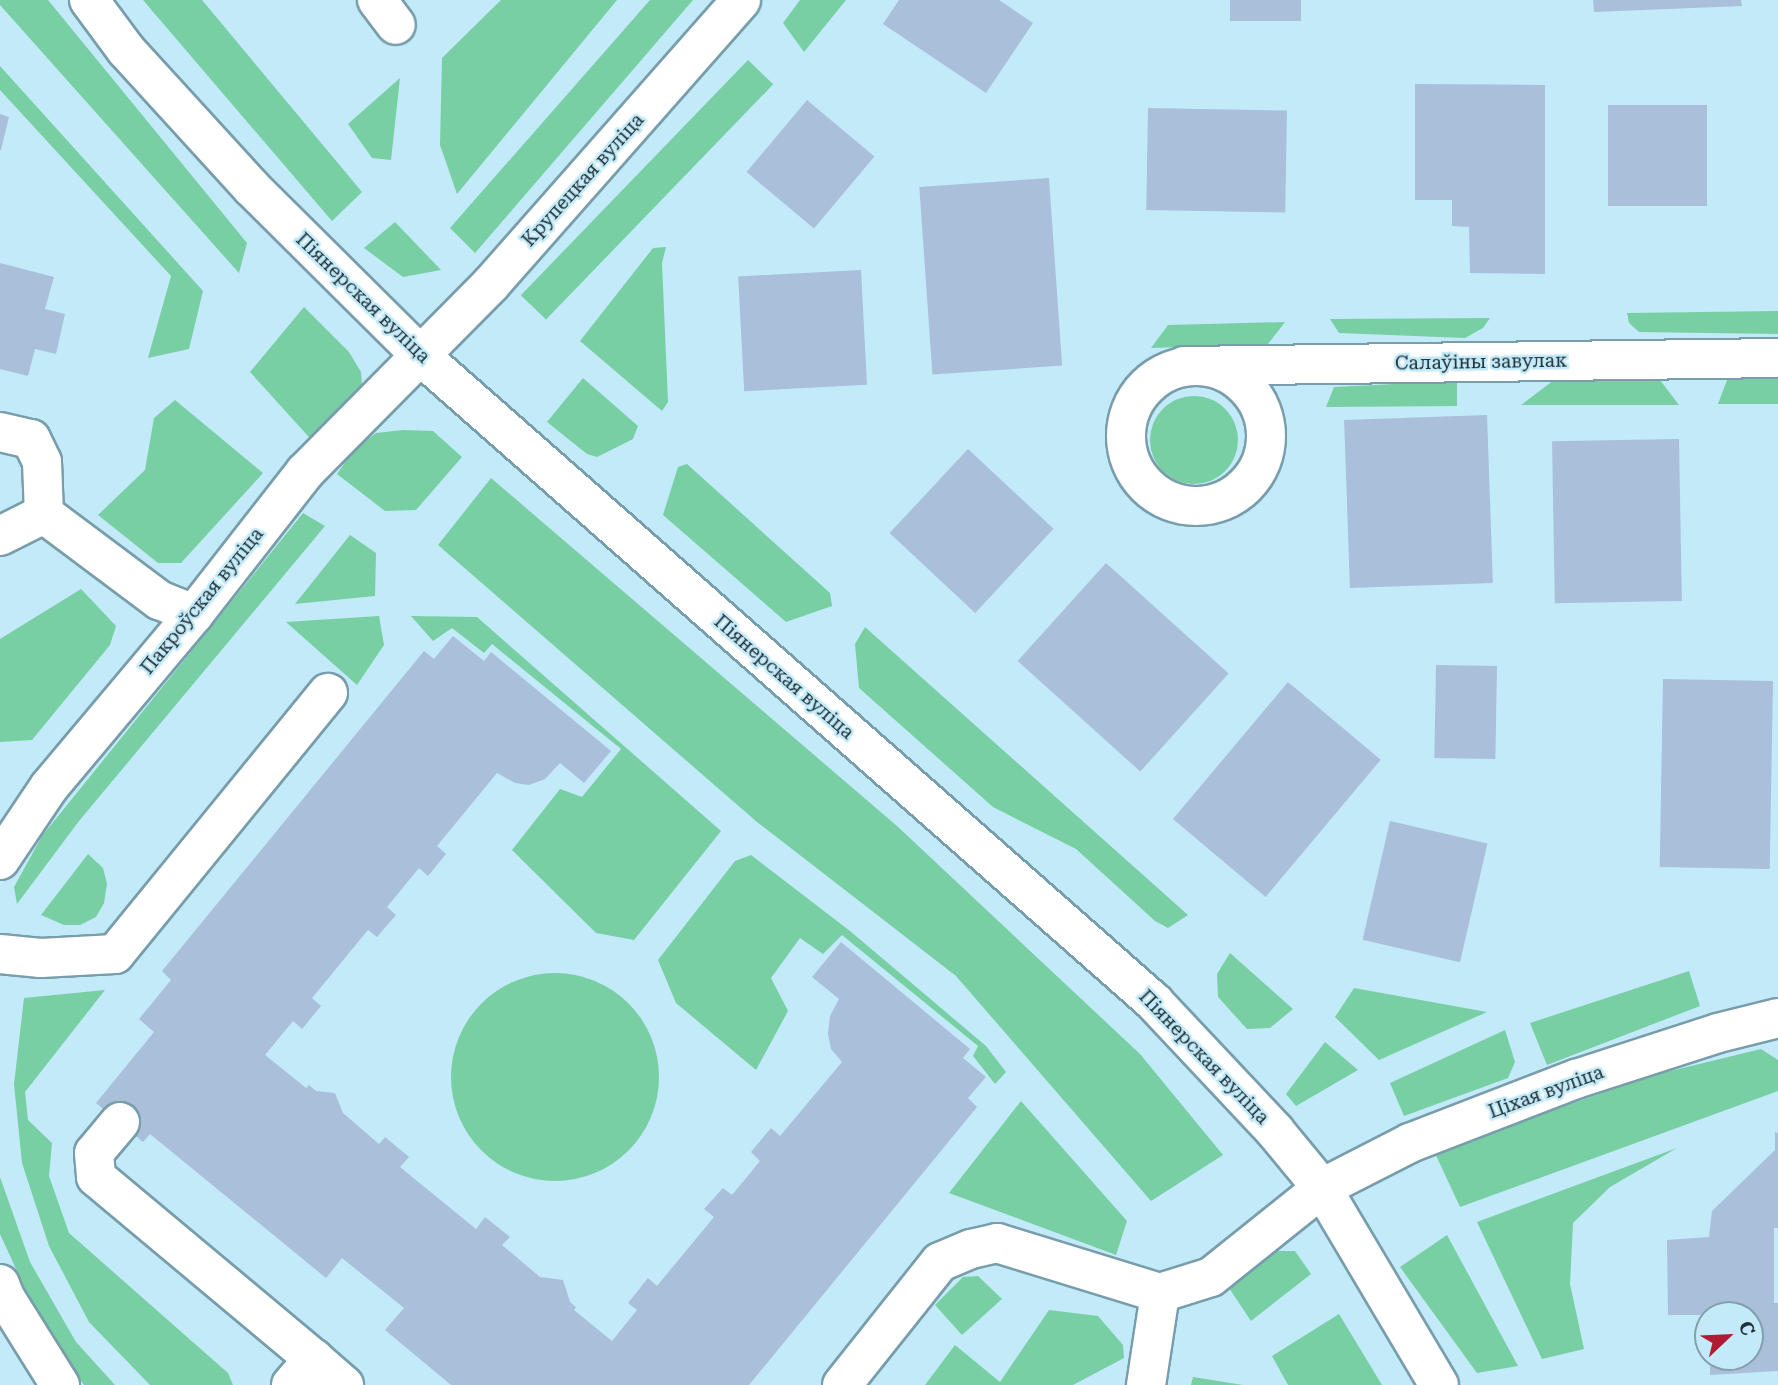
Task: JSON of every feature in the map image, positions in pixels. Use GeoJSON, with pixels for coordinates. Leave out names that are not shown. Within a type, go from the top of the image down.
{"type":"FeatureCollection","features":[{"type":"Feature","properties":{"kind":"street","name":"Піянерская вуліца"},"geometry":{"type":"LineString","coordinates":[[89,0],[126,50],[252,188],[422,357],[1154,1002],[1275,1131],[1322,1188],[1439,1385]]}},
{"type":"Feature","properties":{"kind":"street","name":"Крупецкая вуліца"},"geometry":{"type":"LineString","coordinates":[[422,357],[491,284],[741,0]]}},
{"type":"Feature","properties":{"kind":"street","name":"Пакроўская вуліца"},"geometry":{"type":"LineString","coordinates":[[0,860],[49,786],[194,614],[305,472],[422,357]]}},
{"type":"Feature","properties":{"kind":"street","name":"Салаўіны завулак"},"geometry":{"type":"LineString","coordinates":[[1184,366],[1778,358]]}},
{"type":"Feature","properties":{"kind":"street"},"geometry":{"type":"LineString","coordinates":[[0,432],[31,439],[42,462],[44,514]]}},
{"type":"Feature","properties":{"kind":"street"},"geometry":{"type":"LineString","coordinates":[[44,514],[159,600],[194,614]]}},
{"type":"Feature","properties":{"kind":"street"},"geometry":{"type":"LineString","coordinates":[[0,536],[44,514]]}},
{"type":"Feature","properties":{"kind":"street"},"geometry":{"type":"LineString","coordinates":[[0,954],[41,958],[115,954],[328,693]]}},
{"type":"Feature","properties":{"kind":"street","name":"Ціхая вуліца"},"geometry":{"type":"LineString","coordinates":[[1160,1293],[1211,1277],[1322,1188],[1410,1143],[1576,1079],[1718,1032],[1778,1018]]}},
{"type":"Feature","properties":{"kind":"street"},"geometry":{"type":"LineString","coordinates":[[120,1122],[94,1153],[96,1177],[302,1372],[344,1385]]}},
{"type":"Feature","properties":{"kind":"street"},"geometry":{"type":"LineString","coordinates":[[842,1385],[940,1262],[971,1249],[997,1243],[1160,1293],[1146,1385]]}},
{"type":"Feature","properties":{"kind":"street"},"geometry":{"type":"LineString","coordinates":[[0,1284],[5,1297],[60,1385]]}},
{"type":"Feature","properties":{"kind":"green space"},"geometry":{"type":"Polygon","coordinates":[[[0,0],[48,0],[247,243],[239,273],[0,5],[0,0]]]}},
{"type":"Feature","properties":{"kind":"green space"},"geometry":{"type":"Polygon","coordinates":[[[143,0],[202,0],[362,192],[332,221],[143,0]]]}},
{"type":"Feature","properties":{"kind":"green space"},"geometry":{"type":"Polygon","coordinates":[[[501,0],[617,0],[457,194],[440,145],[442,58],[501,0]]]}},
{"type":"Feature","properties":{"kind":"green space"},"geometry":{"type":"Polygon","coordinates":[[[650,0],[693,0],[475,253],[450,228],[650,0]]]}},
{"type":"Feature","properties":{"kind":"green space"},"geometry":{"type":"Polygon","coordinates":[[[800,0],[846,0],[804,52],[783,23],[800,0]]]}},
{"type":"Feature","properties":{"kind":"green space"},"geometry":{"type":"Polygon","coordinates":[[[748,60],[773,84],[546,320],[521,295],[748,60]]]}},
{"type":"Feature","properties":{"kind":"green space"},"geometry":{"type":"Polygon","coordinates":[[[0,66],[203,291],[189,349],[148,358],[171,276],[0,90],[0,66]]]}},
{"type":"Feature","properties":{"kind":"green space"},"geometry":{"type":"Polygon","coordinates":[[[400,78],[391,160],[372,158],[348,124],[400,78]]]}},
{"type":"Feature","properties":{"kind":"green space"},"geometry":{"type":"Polygon","coordinates":[[[395,222],[441,270],[403,277],[364,248],[395,222]]]}},
{"type":"Feature","properties":{"kind":"green space"},"geometry":{"type":"Polygon","coordinates":[[[666,247],[662,263],[668,402],[662,411],[580,341],[653,248],[666,247]]]}},
{"type":"Feature","properties":{"kind":"green space"},"geometry":{"type":"Polygon","coordinates":[[[304,307],[349,352],[361,372],[362,386],[355,404],[318,447],[250,372],[304,307]]]}},
{"type":"Feature","properties":{"kind":"green space"},"geometry":{"type":"Polygon","coordinates":[[[1778,311],[1778,334],[1639,332],[1629,323],[1627,313],[1778,311]]]}},
{"type":"Feature","properties":{"kind":"green space"},"geometry":{"type":"Polygon","coordinates":[[[1490,318],[1483,328],[1465,338],[1339,333],[1330,319],[1490,318]]]}},
{"type":"Feature","properties":{"kind":"green space"},"geometry":{"type":"Polygon","coordinates":[[[1285,322],[1268,344],[1151,348],[1168,325],[1285,322]]]}},
{"type":"Feature","properties":{"kind":"green space"},"geometry":{"type":"Polygon","coordinates":[[[1778,376],[1778,404],[1718,404],[1727,380],[1778,376]]]}},
{"type":"Feature","properties":{"kind":"green space"},"geometry":{"type":"Polygon","coordinates":[[[583,378],[638,426],[633,439],[597,457],[587,454],[547,422],[583,378]]]}},
{"type":"Feature","properties":{"kind":"green space"},"geometry":{"type":"Polygon","coordinates":[[[1554,380],[1660,380],[1679,405],[1521,405],[1554,380]]]}},
{"type":"Feature","properties":{"kind":"green space"},"geometry":{"type":"Polygon","coordinates":[[[1457,381],[1457,406],[1326,407],[1334,387],[1457,381]]]}},
{"type":"Feature","properties":{"kind":"green space"},"geometry":{"type":"Polygon","coordinates":[[[1194,396],[1211,400],[1225,409],[1234,423],[1238,440],[1234,457],[1225,471],[1211,480],[1194,484],[1177,480],[1163,471],[1154,457],[1150,440],[1154,423],[1163,409],[1177,400],[1194,396]]]}},
{"type":"Feature","properties":{"kind":"green space"},"geometry":{"type":"Polygon","coordinates":[[[175,400],[263,473],[181,563],[158,563],[98,515],[145,470],[154,418],[175,400]]]}},
{"type":"Feature","properties":{"kind":"green space"},"geometry":{"type":"Polygon","coordinates":[[[433,431],[462,457],[416,510],[385,511],[337,474],[353,451],[376,433],[433,431]]]}},
{"type":"Feature","properties":{"kind":"green space"},"geometry":{"type":"Polygon","coordinates":[[[687,464],[830,593],[832,606],[786,622],[663,515],[678,467],[687,464]]]}},
{"type":"Feature","properties":{"kind":"green space"},"geometry":{"type":"Polygon","coordinates":[[[491,478],[897,826],[1140,1054],[1223,1155],[1151,1201],[956,976],[757,822],[438,545],[491,478]]]}},
{"type":"Feature","properties":{"kind":"green space"},"geometry":{"type":"Polygon","coordinates":[[[303,513],[325,526],[79,821],[17,904],[14,887],[42,836],[303,513]]]}},
{"type":"Feature","properties":{"kind":"green space"},"geometry":{"type":"Polygon","coordinates":[[[350,535],[376,553],[375,596],[295,604],[350,535]]]}},
{"type":"Feature","properties":{"kind":"green space"},"geometry":{"type":"Polygon","coordinates":[[[81,589],[116,626],[110,645],[32,740],[0,742],[0,639],[81,589]]]}},
{"type":"Feature","properties":{"kind":"green space"},"geometry":{"type":"Polygon","coordinates":[[[379,616],[384,645],[357,685],[286,622],[379,616]]]}},
{"type":"Feature","properties":{"kind":"green space"},"geometry":{"type":"Polygon","coordinates":[[[411,616],[477,617],[721,831],[634,940],[596,933],[512,850],[560,789],[582,797],[621,749],[492,644],[484,653],[452,628],[433,641],[411,616]]]}},
{"type":"Feature","properties":{"kind":"green space"},"geometry":{"type":"Polygon","coordinates":[[[865,627],[1188,915],[1168,928],[1155,921],[1076,849],[993,807],[859,688],[855,644],[865,627]]]}},
{"type":"Feature","properties":{"kind":"green space"},"geometry":{"type":"Polygon","coordinates":[[[88,854],[103,868],[107,884],[104,903],[96,917],[80,925],[64,925],[41,915],[88,854]]]}},
{"type":"Feature","properties":{"kind":"green space"},"geometry":{"type":"Polygon","coordinates":[[[751,855],[850,931],[986,1046],[1006,1072],[995,1084],[973,1056],[978,1046],[842,935],[823,954],[800,938],[771,978],[788,1011],[756,1070],[676,1003],[658,960],[735,861],[751,855]]]}},
{"type":"Feature","properties":{"kind":"green space"},"geometry":{"type":"Polygon","coordinates":[[[1230,953],[1293,1009],[1270,1028],[1247,1029],[1218,997],[1217,974],[1230,953]]]}},
{"type":"Feature","properties":{"kind":"green space"},"geometry":{"type":"Polygon","coordinates":[[[1689,971],[1700,1006],[1547,1065],[1530,1023],[1689,971]]]}},
{"type":"Feature","properties":{"kind":"green space"},"geometry":{"type":"Polygon","coordinates":[[[555,973],[595,981],[613,990],[629,1003],[642,1019],[651,1037],[659,1077],[651,1117],[642,1135],[629,1151],[613,1164],[595,1173],[555,1181],[515,1173],[497,1164],[481,1151],[468,1135],[459,1117],[451,1077],[459,1037],[468,1019],[481,1003],[497,990],[515,981],[555,973]]]}},
{"type":"Feature","properties":{"kind":"green space"},"geometry":{"type":"Polygon","coordinates":[[[1354,988],[1487,1012],[1379,1060],[1335,1017],[1354,988]]]}},
{"type":"Feature","properties":{"kind":"green space"},"geometry":{"type":"Polygon","coordinates":[[[105,990],[25,1092],[28,1120],[52,1143],[49,1176],[69,1233],[228,1373],[233,1385],[150,1385],[89,1322],[49,1246],[22,1163],[14,1084],[24,998],[105,990]]]}},
{"type":"Feature","properties":{"kind":"green space"},"geometry":{"type":"Polygon","coordinates":[[[1505,1030],[1515,1062],[1508,1078],[1404,1116],[1390,1083],[1505,1030]]]}},
{"type":"Feature","properties":{"kind":"green space"},"geometry":{"type":"Polygon","coordinates":[[[1325,1042],[1358,1070],[1296,1106],[1286,1094],[1325,1042]]]}},
{"type":"Feature","properties":{"kind":"green space"},"geometry":{"type":"Polygon","coordinates":[[[1761,1049],[1778,1060],[1778,1091],[1460,1207],[1434,1151],[1654,1075],[1761,1049]]]}},
{"type":"Feature","properties":{"kind":"green space"},"geometry":{"type":"Polygon","coordinates":[[[1021,1101],[1127,1221],[1116,1255],[949,1193],[1021,1101]]]}},
{"type":"Feature","properties":{"kind":"green space"},"geometry":{"type":"Polygon","coordinates":[[[1677,1148],[1610,1187],[1573,1223],[1570,1284],[1584,1349],[1542,1359],[1477,1222],[1677,1148]]]}},
{"type":"Feature","properties":{"kind":"green space"},"geometry":{"type":"Polygon","coordinates":[[[0,1177],[30,1262],[76,1342],[115,1385],[84,1385],[44,1330],[0,1234],[0,1177]]]}},
{"type":"Feature","properties":{"kind":"green space"},"geometry":{"type":"Polygon","coordinates":[[[1447,1235],[1518,1366],[1477,1373],[1400,1267],[1447,1235]]]}},
{"type":"Feature","properties":{"kind":"green space"},"geometry":{"type":"Polygon","coordinates":[[[1277,1251],[1295,1251],[1311,1274],[1251,1321],[1229,1288],[1277,1251]]]}},
{"type":"Feature","properties":{"kind":"green space"},"geometry":{"type":"Polygon","coordinates":[[[978,1276],[1002,1299],[962,1335],[935,1305],[963,1277],[978,1276]]]}},
{"type":"Feature","properties":{"kind":"green space"},"geometry":{"type":"Polygon","coordinates":[[[1049,1310],[1098,1316],[1123,1345],[1124,1358],[1073,1385],[925,1385],[955,1345],[1000,1382],[1049,1310]]]}},
{"type":"Feature","properties":{"kind":"green space"},"geometry":{"type":"Polygon","coordinates":[[[1339,1314],[1382,1385],[1288,1385],[1272,1356],[1339,1314]]]}},
{"type":"Feature","properties":{"kind":"green space"},"geometry":{"type":"Polygon","coordinates":[[[1193,1377],[1243,1385],[1191,1385],[1193,1377]]]}},
{"type":"Feature","properties":{"kind":"building"},"geometry":{"type":"Polygon","coordinates":[[[899,0],[999,0],[1033,23],[986,93],[883,24],[899,0]]]}},
{"type":"Feature","properties":{"kind":"building"},"geometry":{"type":"Polygon","coordinates":[[[1230,0],[1301,0],[1301,21],[1230,21],[1230,0]]]}},
{"type":"Feature","properties":{"kind":"building"},"geometry":{"type":"Polygon","coordinates":[[[1593,0],[1741,0],[1742,6],[1594,12],[1593,0]]]}},
{"type":"Feature","properties":{"kind":"building"},"geometry":{"type":"Polygon","coordinates":[[[1415,84],[1545,85],[1545,274],[1470,273],[1469,227],[1452,226],[1452,200],[1415,200],[1415,84]]]}},
{"type":"Feature","properties":{"kind":"building"},"geometry":{"type":"Polygon","coordinates":[[[807,100],[874,157],[814,229],[747,172],[807,100]]]}},
{"type":"Feature","properties":{"kind":"building"},"geometry":{"type":"Polygon","coordinates":[[[1608,105],[1707,105],[1707,206],[1608,206],[1608,105]]]}},
{"type":"Feature","properties":{"kind":"building"},"geometry":{"type":"Polygon","coordinates":[[[1148,108],[1287,110],[1285,212],[1146,210],[1148,108]]]}},
{"type":"Feature","properties":{"kind":"building"},"geometry":{"type":"Polygon","coordinates":[[[0,114],[9,117],[1,150],[0,150],[0,114]]]}},
{"type":"Feature","properties":{"kind":"building"},"geometry":{"type":"Polygon","coordinates":[[[1049,178],[1062,366],[932,375],[919,187],[1049,178]]]}},
{"type":"Feature","properties":{"kind":"building"},"geometry":{"type":"Polygon","coordinates":[[[0,263],[54,277],[45,309],[65,314],[56,354],[35,349],[28,376],[0,369],[0,263]]]}},
{"type":"Feature","properties":{"kind":"building"},"geometry":{"type":"Polygon","coordinates":[[[861,270],[867,385],[744,391],[738,276],[861,270]]]}},
{"type":"Feature","properties":{"kind":"building"},"geometry":{"type":"Polygon","coordinates":[[[1487,415],[1493,583],[1350,588],[1344,420],[1487,415]]]}},
{"type":"Feature","properties":{"kind":"building"},"geometry":{"type":"Polygon","coordinates":[[[1679,439],[1682,601],[1555,603],[1552,441],[1679,439]]]}},
{"type":"Feature","properties":{"kind":"building"},"geometry":{"type":"Polygon","coordinates":[[[968,449],[1054,529],[975,613],[890,533],[968,449]]]}},
{"type":"Feature","properties":{"kind":"building"},"geometry":{"type":"Polygon","coordinates":[[[1106,563],[1229,673],[1140,772],[1018,661],[1106,563]]]}},
{"type":"Feature","properties":{"kind":"building"},"geometry":{"type":"Polygon","coordinates":[[[453,636],[484,661],[491,652],[611,751],[584,783],[560,763],[545,779],[529,785],[515,783],[497,773],[437,846],[446,854],[428,876],[419,868],[387,907],[396,915],[377,937],[368,930],[312,998],[321,1006],[302,1029],[293,1021],[265,1055],[306,1088],[309,1085],[316,1091],[335,1093],[343,1113],[379,1144],[385,1137],[409,1157],[400,1167],[476,1229],[485,1217],[510,1237],[502,1245],[540,1277],[563,1280],[570,1302],[576,1307],[574,1310],[612,1341],[637,1310],[628,1303],[648,1278],[657,1286],[714,1217],[704,1209],[723,1188],[732,1195],[760,1161],[751,1152],[771,1128],[780,1136],[842,1062],[831,1049],[828,1034],[830,1016],[839,999],[812,977],[841,942],[970,1049],[963,1058],[986,1077],[968,1098],[977,1107],[749,1385],[451,1385],[385,1330],[404,1308],[342,1258],[326,1278],[150,1134],[143,1142],[96,1103],[154,1032],[139,1019],[171,980],[162,971],[424,651],[434,659],[453,636]]]}},
{"type":"Feature","properties":{"kind":"building"},"geometry":{"type":"Polygon","coordinates":[[[1436,665],[1497,666],[1495,759],[1434,758],[1436,665]]]}},
{"type":"Feature","properties":{"kind":"building"},"geometry":{"type":"Polygon","coordinates":[[[1663,679],[1773,681],[1770,869],[1660,867],[1663,679]]]}},
{"type":"Feature","properties":{"kind":"building"},"geometry":{"type":"Polygon","coordinates":[[[1288,682],[1381,760],[1266,897],[1173,819],[1288,682]]]}},
{"type":"Feature","properties":{"kind":"building"},"geometry":{"type":"Polygon","coordinates":[[[1390,821],[1487,843],[1460,962],[1363,940],[1390,821]]]}},
{"type":"Feature","properties":{"kind":"building"},"geometry":{"type":"Polygon","coordinates":[[[1775,1132],[1778,1133],[1778,1228],[1774,1228],[1774,1303],[1778,1303],[1778,1371],[1710,1375],[1710,1371],[1764,1371],[1764,1301],[1694,1301],[1694,1315],[1668,1315],[1667,1240],[1709,1237],[1712,1211],[1775,1150],[1775,1132]]]}}]}
